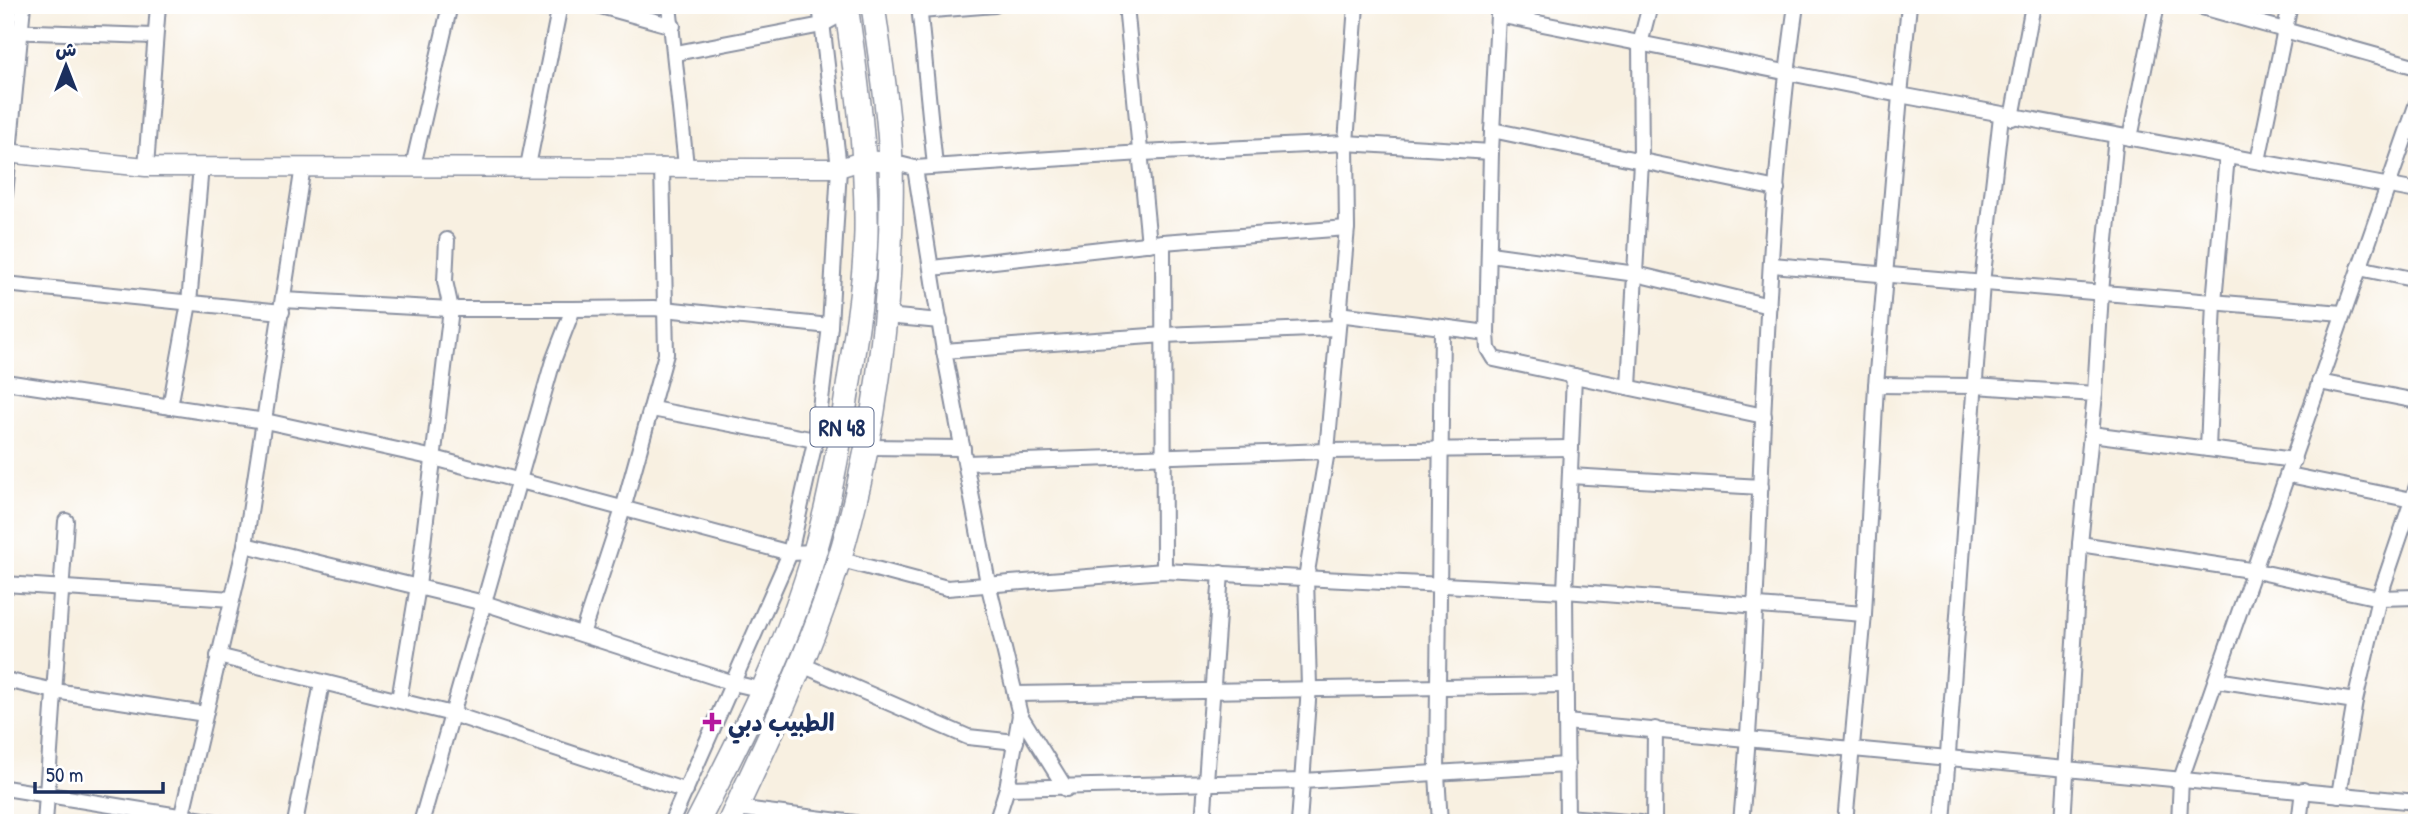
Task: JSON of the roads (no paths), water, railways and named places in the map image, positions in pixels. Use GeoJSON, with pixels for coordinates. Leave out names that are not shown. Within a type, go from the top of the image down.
{"type":"FeatureCollection","features":[{"type":"Feature","properties":{"kind":"highway","name":"RN 48"},"geometry":{"type":"LineString","coordinates":[[732,815],[800,664],[838,559],[864,447],[886,316],[891,257],[891,162],[873,5]]}},
{"type":"Feature","properties":{"kind":"highway","name":"RN 48"},"geometry":{"type":"LineString","coordinates":[[697,823],[763,690],[815,552],[829,499],[861,301],[866,234],[865,160],[847,8]]}},
{"type":"Feature","properties":{"kind":"street"},"geometry":{"type":"LineString","coordinates":[[5,195],[23,5]]}},
{"type":"Feature","properties":{"kind":"street"},"geometry":{"type":"LineString","coordinates":[[146,167],[158,5]]}},
{"type":"Feature","properties":{"kind":"street"},"geometry":{"type":"LineString","coordinates":[[412,166],[450,5]]}},
{"type":"Feature","properties":{"kind":"street"},"geometry":{"type":"LineString","coordinates":[[528,166],[560,5]]}},
{"type":"Feature","properties":{"kind":"street"},"geometry":{"type":"LineString","coordinates":[[597,5],[673,26]]}},
{"type":"Feature","properties":{"kind":"street"},"geometry":{"type":"LineString","coordinates":[[669,5],[686,166]]}},
{"type":"Feature","properties":{"kind":"street"},"geometry":{"type":"LineString","coordinates":[[671,823],[790,553],[815,440],[830,326],[839,167],[820,5]]}},
{"type":"Feature","properties":{"kind":"street"},"geometry":{"type":"LineString","coordinates":[[935,166],[919,8],[995,5]]}},
{"type":"Feature","properties":{"kind":"street"},"geometry":{"type":"LineString","coordinates":[[1126,5],[1142,153],[1156,243],[1164,335],[1164,571]]}},
{"type":"Feature","properties":{"kind":"street"},"geometry":{"type":"LineString","coordinates":[[1299,823],[1309,687],[1306,578],[1327,451],[1347,228],[1346,143],[1356,5]]}},
{"type":"Feature","properties":{"kind":"street"},"geometry":{"type":"LineString","coordinates":[[1629,387],[1641,161],[1640,44],[1650,5]]}},
{"type":"Feature","properties":{"kind":"street"},"geometry":{"type":"LineString","coordinates":[[1741,823],[1749,739],[1769,306],[1786,74],[1796,5]]}},
{"type":"Feature","properties":{"kind":"street"},"geometry":{"type":"LineString","coordinates":[[1845,823],[1864,614],[1876,385],[1909,5]]}},
{"type":"Feature","properties":{"kind":"street"},"geometry":{"type":"LineString","coordinates":[[1943,823],[1982,283],[2007,117],[2033,5]]}},
{"type":"Feature","properties":{"kind":"street"},"geometry":{"type":"LineString","coordinates":[[2063,823],[2080,544],[2095,394],[2101,292],[2123,137],[2157,5]]}},
{"type":"Feature","properties":{"kind":"street"},"geometry":{"type":"LineString","coordinates":[[2196,5],[2417,67]]}},
{"type":"Feature","properties":{"kind":"street"},"geometry":{"type":"LineString","coordinates":[[2258,161],[2290,5]]}},
{"type":"Feature","properties":{"kind":"street"},"geometry":{"type":"LineString","coordinates":[[676,53],[822,25],[847,8]]}},
{"type":"Feature","properties":{"kind":"street"},"geometry":{"type":"LineString","coordinates":[[1764,416],[1494,359],[1488,349],[1487,333],[1491,152],[1498,10],[1640,44],[1786,74],[2417,191]]}},
{"type":"Feature","properties":{"kind":"street"},"geometry":{"type":"LineString","coordinates":[[5,31],[154,36]]}},
{"type":"Feature","properties":{"kind":"street"},"geometry":{"type":"LineString","coordinates":[[2179,823],[2181,779],[2256,571],[2342,313],[2360,268],[2386,184],[2417,103]]}},
{"type":"Feature","properties":{"kind":"street"},"geometry":{"type":"LineString","coordinates":[[1492,130],[1777,189]]}},
{"type":"Feature","properties":{"kind":"street"},"geometry":{"type":"LineString","coordinates":[[7,153],[146,167],[839,167],[865,160],[891,162],[915,168],[1346,143],[1491,152]]}},
{"type":"Feature","properties":{"kind":"street"},"geometry":{"type":"LineString","coordinates":[[2208,449],[2214,302],[2227,156]]}},
{"type":"Feature","properties":{"kind":"street"},"geometry":{"type":"LineString","coordinates":[[170,407],[189,303],[201,166]]}},
{"type":"Feature","properties":{"kind":"street"},"geometry":{"type":"LineString","coordinates":[[181,819],[245,545],[303,166]]}},
{"type":"Feature","properties":{"kind":"street"},"geometry":{"type":"LineString","coordinates":[[582,634],[652,409],[666,354],[662,166]]}},
{"type":"Feature","properties":{"kind":"street"},"geometry":{"type":"LineString","coordinates":[[915,168],[944,351],[988,583],[1020,715],[1066,789]]}},
{"type":"Feature","properties":{"kind":"street"},"geometry":{"type":"LineString","coordinates":[[932,268],[1156,243],[1347,228]]}},
{"type":"Feature","properties":{"kind":"street"},"geometry":{"type":"LineString","coordinates":[[399,700],[418,586],[451,309],[444,281],[447,240]]}},
{"type":"Feature","properties":{"kind":"street"},"geometry":{"type":"LineString","coordinates":[[1490,254],[1636,274],[1769,306]]}},
{"type":"Feature","properties":{"kind":"street"},"geometry":{"type":"LineString","coordinates":[[1772,265],[1885,277],[2342,313]]}},
{"type":"Feature","properties":{"kind":"street"},"geometry":{"type":"LineString","coordinates":[[2360,268],[2417,280]]}},
{"type":"Feature","properties":{"kind":"street"},"geometry":{"type":"LineString","coordinates":[[5,284],[189,303],[451,309],[664,309],[830,326]]}},
{"type":"Feature","properties":{"kind":"street"},"geometry":{"type":"LineString","coordinates":[[421,823],[553,361],[573,309]]}},
{"type":"Feature","properties":{"kind":"street"},"geometry":{"type":"LineString","coordinates":[[886,316],[940,321]]}},
{"type":"Feature","properties":{"kind":"street"},"geometry":{"type":"LineString","coordinates":[[944,351],[1338,321],[1442,327],[1487,333]]}},
{"type":"Feature","properties":{"kind":"street"},"geometry":{"type":"LineString","coordinates":[[1440,823],[1437,774],[1442,327]]}},
{"type":"Feature","properties":{"kind":"street"},"geometry":{"type":"LineString","coordinates":[[1574,376],[1565,591],[1567,820],[1640,823]]}},
{"type":"Feature","properties":{"kind":"street"},"geometry":{"type":"LineString","coordinates":[[5,382],[265,421],[434,458],[518,483],[790,553],[815,552]]}},
{"type":"Feature","properties":{"kind":"street"},"geometry":{"type":"LineString","coordinates":[[2319,382],[2417,401]]}},
{"type":"Feature","properties":{"kind":"street"},"geometry":{"type":"LineString","coordinates":[[1876,385],[1975,386],[2095,394]]}},
{"type":"Feature","properties":{"kind":"street"},"geometry":{"type":"LineString","coordinates":[[652,409],[815,440]]}},
{"type":"Feature","properties":{"kind":"street"},"geometry":{"type":"LineString","coordinates":[[2091,433],[2294,460]]}},
{"type":"Feature","properties":{"kind":"street"},"geometry":{"type":"LineString","coordinates":[[864,447],[964,456],[1164,457],[1327,451],[1571,448]]}},
{"type":"Feature","properties":{"kind":"street"},"geometry":{"type":"LineString","coordinates":[[2288,475],[2414,493],[2379,598],[2355,701],[2339,795]]}},
{"type":"Feature","properties":{"kind":"street"},"geometry":{"type":"LineString","coordinates":[[1570,476],[1760,487]]}},
{"type":"Feature","properties":{"kind":"street"},"geometry":{"type":"LineString","coordinates":[[45,823],[66,521]]}},
{"type":"Feature","properties":{"kind":"street"},"geometry":{"type":"LineString","coordinates":[[2080,544],[2256,571],[2379,598],[2417,597]]}},
{"type":"Feature","properties":{"kind":"street"},"geometry":{"type":"LineString","coordinates":[[245,545],[484,603],[733,683],[763,690]]}},
{"type":"Feature","properties":{"kind":"street"},"geometry":{"type":"LineString","coordinates":[[838,559],[937,587],[972,588],[988,583],[1164,571],[1565,591],[1864,614]]}},
{"type":"Feature","properties":{"kind":"street"},"geometry":{"type":"LineString","coordinates":[[1203,823],[1221,573]]}},
{"type":"Feature","properties":{"kind":"street"},"geometry":{"type":"LineString","coordinates":[[5,584],[232,599]]}},
{"type":"Feature","properties":{"kind":"street"},"geometry":{"type":"LineString","coordinates":[[218,656],[452,713],[686,790]]}},
{"type":"Feature","properties":{"kind":"street"},"geometry":{"type":"LineString","coordinates":[[800,664],[968,737],[1016,742]]}},
{"type":"Feature","properties":{"kind":"street"},"geometry":{"type":"LineString","coordinates":[[5,680],[55,691],[205,713]]}},
{"type":"Feature","properties":{"kind":"street"},"geometry":{"type":"LineString","coordinates":[[2216,680],[2355,701]]}},
{"type":"Feature","properties":{"kind":"street"},"geometry":{"type":"LineString","coordinates":[[295,823],[321,683]]}},
{"type":"Feature","properties":{"kind":"street"},"geometry":{"type":"LineString","coordinates":[[1015,694],[1309,687],[1565,685]]}},
{"type":"Feature","properties":{"kind":"street"},"geometry":{"type":"LineString","coordinates":[[996,823],[1007,788],[1020,715]]}},
{"type":"Feature","properties":{"kind":"street"},"geometry":{"type":"LineString","coordinates":[[1566,722],[2417,802]]}},
{"type":"Feature","properties":{"kind":"street"},"geometry":{"type":"LineString","coordinates":[[1654,823],[1655,729]]}},
{"type":"Feature","properties":{"kind":"street"},"geometry":{"type":"LineString","coordinates":[[1007,788],[1066,789],[1303,781],[1567,765]]}},
{"type":"Feature","properties":{"kind":"street"},"geometry":{"type":"LineString","coordinates":[[5,788],[181,819],[222,823]]}},
{"type":"Feature","properties":{"kind":"street"},"geometry":{"type":"LineString","coordinates":[[2299,823],[2303,790]]}},
{"type":"Feature","properties":{"kind":"street"},"geometry":{"type":"LineString","coordinates":[[732,815],[855,823]]}},
{"type":"Feature","properties":{"kind":"place","name":"الطبيب دبي"},"geometry":{"type":"Point","coordinates":[712,722]}}]}
